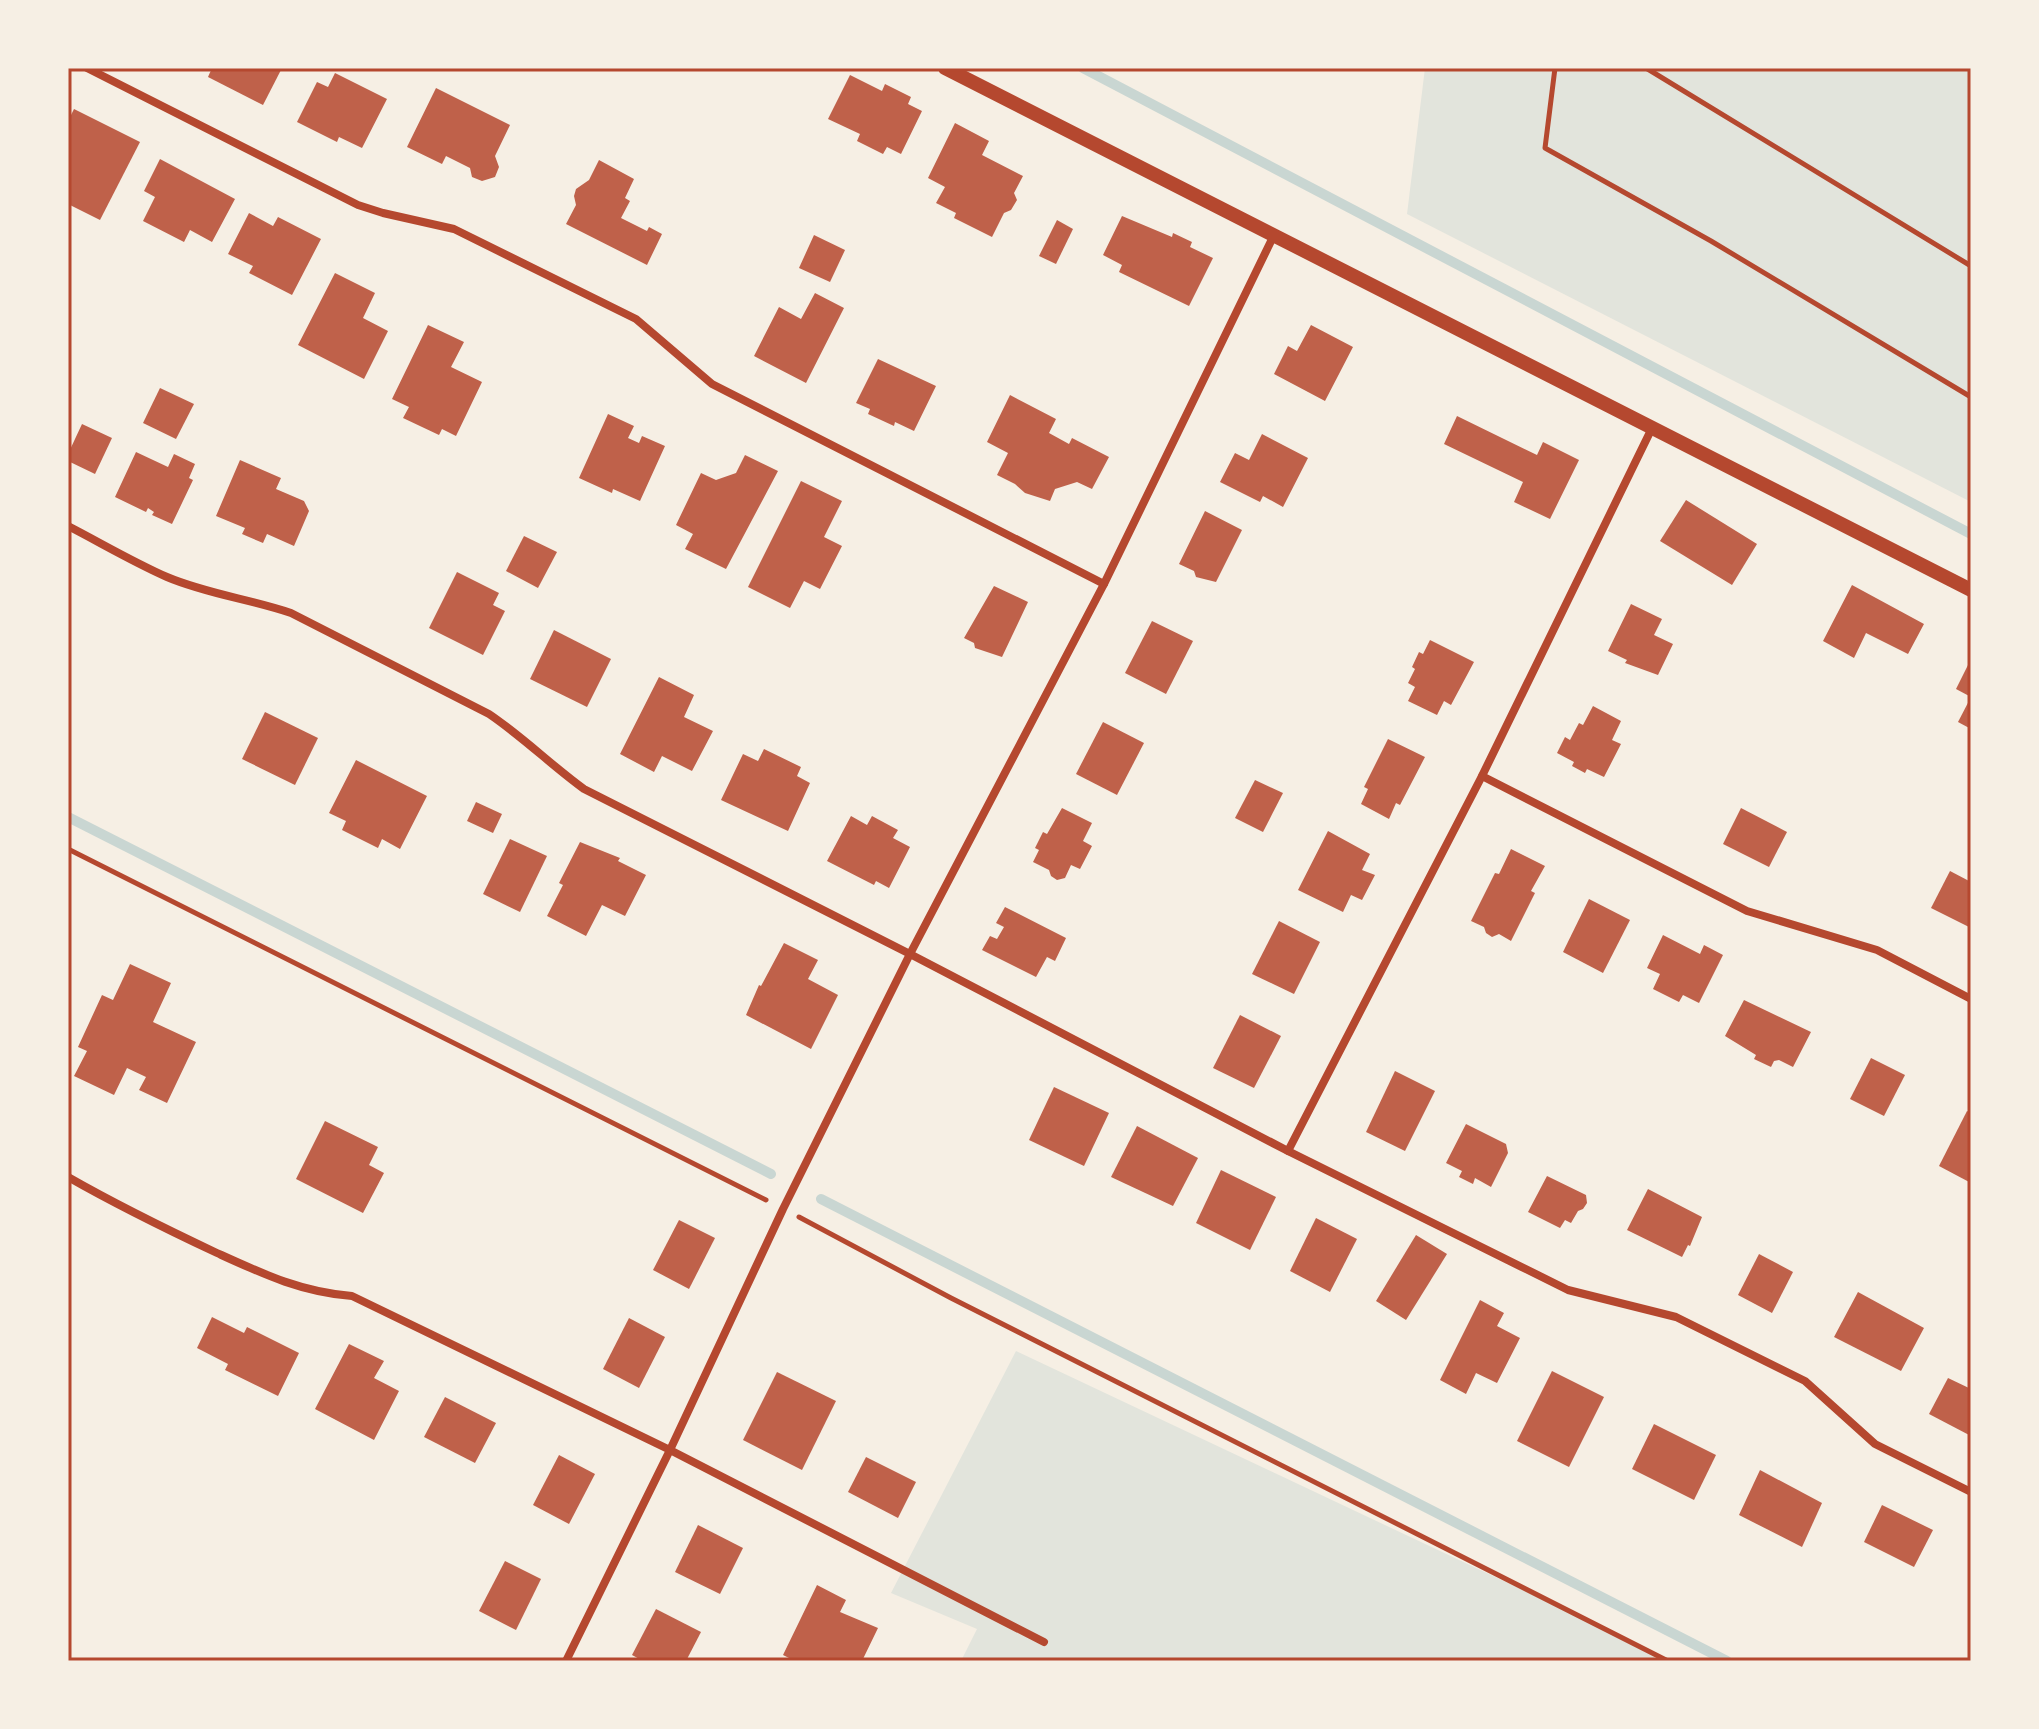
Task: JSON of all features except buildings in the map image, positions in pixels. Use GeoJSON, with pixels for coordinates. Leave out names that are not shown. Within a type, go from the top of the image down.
{"type":"FeatureCollection","features":[{"type":"Feature","properties":{"kind":"street"},"geometry":{"type":"LineString","coordinates":[[87,68],[358,205],[454,229],[636,319],[712,384],[1104,584]]}},
{"type":"Feature","properties":{"kind":"street"},"geometry":{"type":"LineString","coordinates":[[945,68],[1971,590]]}},
{"type":"Feature","properties":{"kind":"street"},"geometry":{"type":"LineString","coordinates":[[566,1661],[670,1450],[783,1209],[910,954],[1104,584],[1274,235]]}},
{"type":"Feature","properties":{"kind":"street"},"geometry":{"type":"LineString","coordinates":[[1288,1151],[1482,776],[1652,428]]}},
{"type":"Feature","properties":{"kind":"street"},"geometry":{"type":"LineString","coordinates":[[68,526],[167,577],[291,613],[489,714],[584,789],[1288,1151],[1568,1290],[1676,1317],[1805,1381],[1875,1444],[1971,1492]]}},
{"type":"Feature","properties":{"kind":"street"},"geometry":{"type":"LineString","coordinates":[[1482,776],[1747,911],[1877,950],[1971,999]]}},
{"type":"Feature","properties":{"kind":"street"},"geometry":{"type":"LineString","coordinates":[[68,1177],[162,1228],[284,1283],[321,1294],[352,1296],[670,1450],[1044,1642]]}},
{"type":"Feature","properties":{"kind":"path"},"geometry":{"type":"LineString","coordinates":[[1555,68],[1545,148],[1711,241],[1971,397]]}},
{"type":"Feature","properties":{"kind":"path"},"geometry":{"type":"LineString","coordinates":[[1646,68],[1971,266]]}},
{"type":"Feature","properties":{"kind":"path"},"geometry":{"type":"LineString","coordinates":[[68,849],[783,1209],[951,1298],[1668,1661]]}},
{"type":"Feature","properties":{"kind":"shaded area"},"geometry":{"type":"Polygon","coordinates":[[[1425,68],[1971,68],[1971,502],[1407,214],[1425,68]]]}},
{"type":"Feature","properties":{"kind":"shaded area"},"geometry":{"type":"Polygon","coordinates":[[[1016,1351],[1668,1661],[961,1661],[977,1629],[891,1593],[1016,1351]]]}},
{"type":"Feature","properties":{"kind":"waterway"},"geometry":{"type":"LineString","coordinates":[[1083,68],[1971,534]]}},
{"type":"Feature","properties":{"kind":"waterway"},"geometry":{"type":"LineString","coordinates":[[68,817],[771,1174]]}},
{"type":"Feature","properties":{"kind":"waterway"},"geometry":{"type":"LineString","coordinates":[[821,1199],[1727,1661]]}}]}
